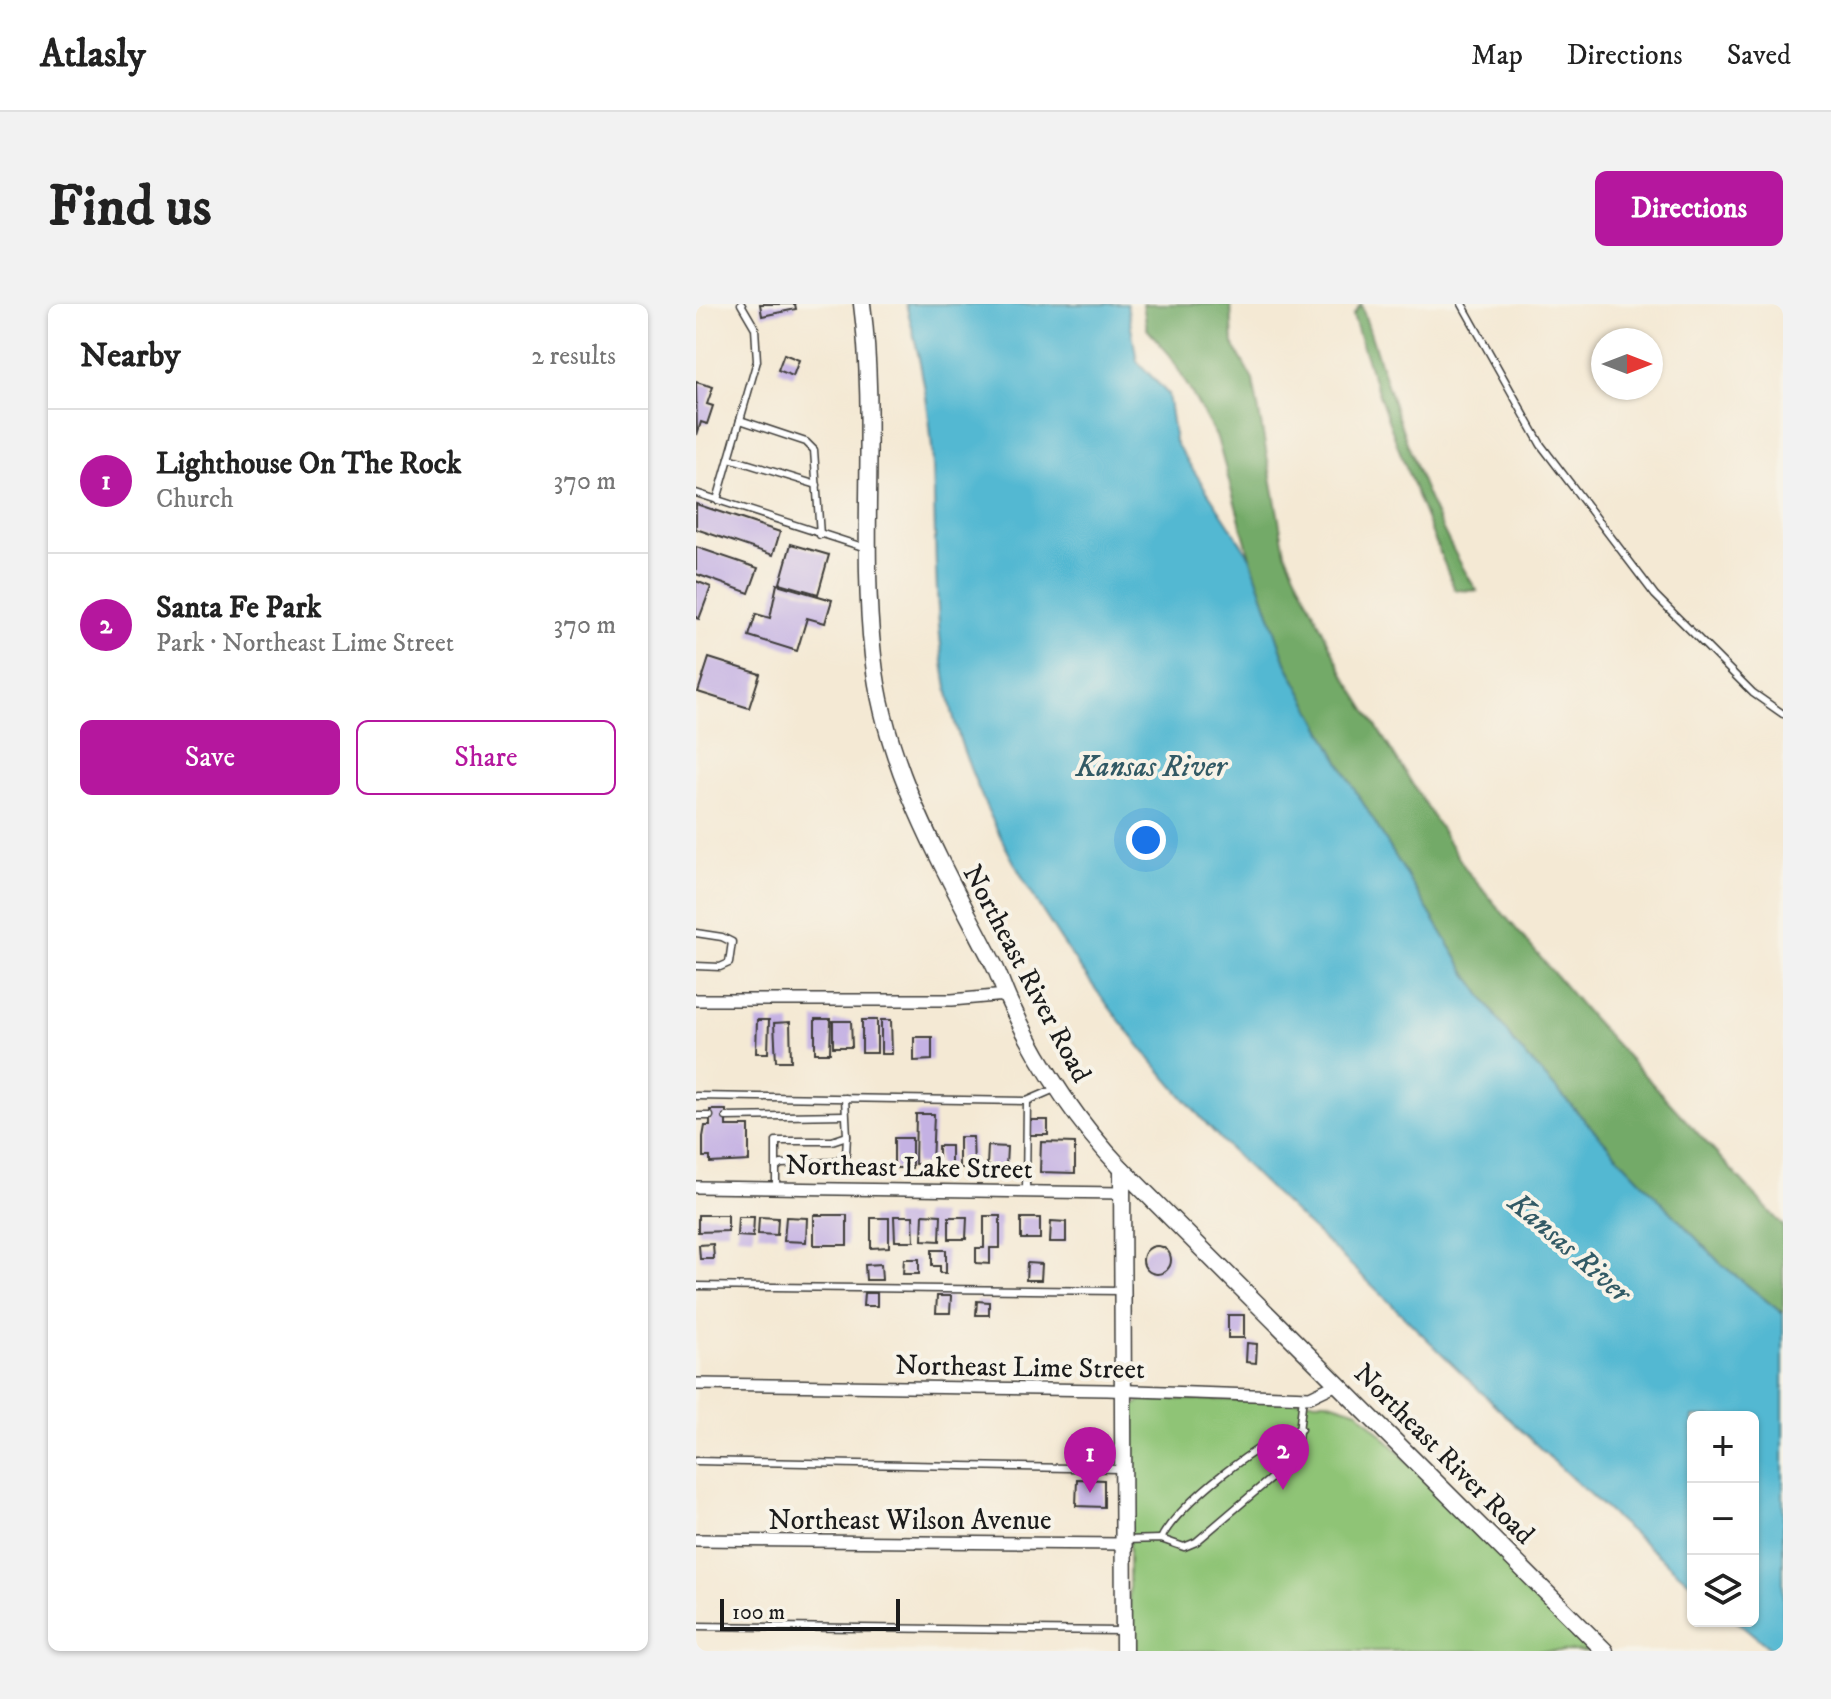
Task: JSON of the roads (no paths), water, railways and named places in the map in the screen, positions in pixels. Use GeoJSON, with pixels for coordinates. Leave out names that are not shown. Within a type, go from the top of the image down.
{"type":"FeatureCollection","features":[{"type":"Feature","properties":{"kind":"street","name":"Northeast River Road"},"geometry":{"type":"LineString","coordinates":[[862,304],[873,657],[895,757],[931,843],[1006,995],[1057,1088],[1089,1134],[1122,1169],[1605,1651]]}},
{"type":"Feature","properties":{"kind":"street"},"geometry":{"type":"LineString","coordinates":[[696,1000],[952,1000],[1006,995]]}},
{"type":"Feature","properties":{"kind":"street"},"geometry":{"type":"LineString","coordinates":[[1122,1169],[1124,1651]]}},
{"type":"Feature","properties":{"kind":"street","name":"Northeast Lake Street"},"geometry":{"type":"LineString","coordinates":[[696,1187],[1122,1193]]}},
{"type":"Feature","properties":{"kind":"street","name":"Northeast Lime Street"},"geometry":{"type":"LineString","coordinates":[[696,1384],[1303,1397],[1317,1396],[1339,1383]]}},
{"type":"Feature","properties":{"kind":"street","name":"Northeast Wilson Avenue"},"geometry":{"type":"LineString","coordinates":[[696,1540],[1124,1542]]}},
{"type":"Feature","properties":{"kind":"lane"},"geometry":{"type":"LineString","coordinates":[[717,500],[757,361],[755,328],[741,304]]}},
{"type":"Feature","properties":{"kind":"lane"},"geometry":{"type":"LineString","coordinates":[[1462,304],[1541,445],[1655,595],[1753,693],[1783,714]]}},
{"type":"Feature","properties":{"kind":"lane"},"geometry":{"type":"LineString","coordinates":[[740,420],[811,445],[815,456],[820,535]]}},
{"type":"Feature","properties":{"kind":"lane"},"geometry":{"type":"LineString","coordinates":[[729,458],[817,485]]}},
{"type":"Feature","properties":{"kind":"lane"},"geometry":{"type":"LineString","coordinates":[[696,493],[869,549]]}},
{"type":"Feature","properties":{"kind":"lane"},"geometry":{"type":"LineString","coordinates":[[696,933],[722,937],[732,942],[733,952],[729,963],[720,967],[696,966]]}},
{"type":"Feature","properties":{"kind":"lane"},"geometry":{"type":"LineString","coordinates":[[696,1096],[1027,1101],[1057,1088]]}},
{"type":"Feature","properties":{"kind":"lane"},"geometry":{"type":"LineString","coordinates":[[776,1168],[781,1164],[834,1162],[846,1155],[845,1098]]}},
{"type":"Feature","properties":{"kind":"lane"},"geometry":{"type":"LineString","coordinates":[[1026,1192],[1027,1101]]}},
{"type":"Feature","properties":{"kind":"lane"},"geometry":{"type":"LineString","coordinates":[[726,1117],[845,1115]]}},
{"type":"Feature","properties":{"kind":"lane"},"geometry":{"type":"LineString","coordinates":[[696,1116],[710,1116]]}},
{"type":"Feature","properties":{"kind":"lane"},"geometry":{"type":"LineString","coordinates":[[776,1188],[776,1141],[832,1141],[847,1136]]}},
{"type":"Feature","properties":{"kind":"lane"},"geometry":{"type":"LineString","coordinates":[[696,1286],[1123,1291]]}},
{"type":"Feature","properties":{"kind":"lane"},"geometry":{"type":"LineString","coordinates":[[1124,1542],[1161,1539],[1184,1547],[1196,1542],[1296,1457],[1303,1397]]}},
{"type":"Feature","properties":{"kind":"lane"},"geometry":{"type":"LineString","coordinates":[[1161,1539],[1175,1516],[1267,1441],[1301,1429]]}},
{"type":"Feature","properties":{"kind":"lane"},"geometry":{"type":"LineString","coordinates":[[696,1461],[1123,1469]]}},
{"type":"Feature","properties":{"kind":"lane"},"geometry":{"type":"LineString","coordinates":[[696,1626],[1124,1631]]}},
{"type":"Feature","properties":{"kind":"water","name":"Kansas River"},"geometry":{"type":"Polygon","coordinates":[[[906,304],[1127,304],[1137,361],[1168,394],[1175,442],[1250,557],[1286,663],[1349,780],[1465,971],[1515,1044],[1624,1163],[1720,1263],[1783,1314],[1783,1651],[1773,1651],[1744,1627],[1759,1627],[1759,1411],[1687,1411],[1687,1580],[1534,1443],[1240,1159],[1126,1029],[1062,941],[1006,848],[963,749],[953,715],[941,645],[930,426],[906,304]]]}},
{"type":"Feature","properties":{"kind":"place","name":"Santa Fe Park"},"geometry":{"type":"Point","coordinates":[1283,1490]}},
{"type":"Feature","properties":{"kind":"place","name":"Lighthouse On The Rock"},"geometry":{"type":"Point","coordinates":[1090,1493]}}]}
